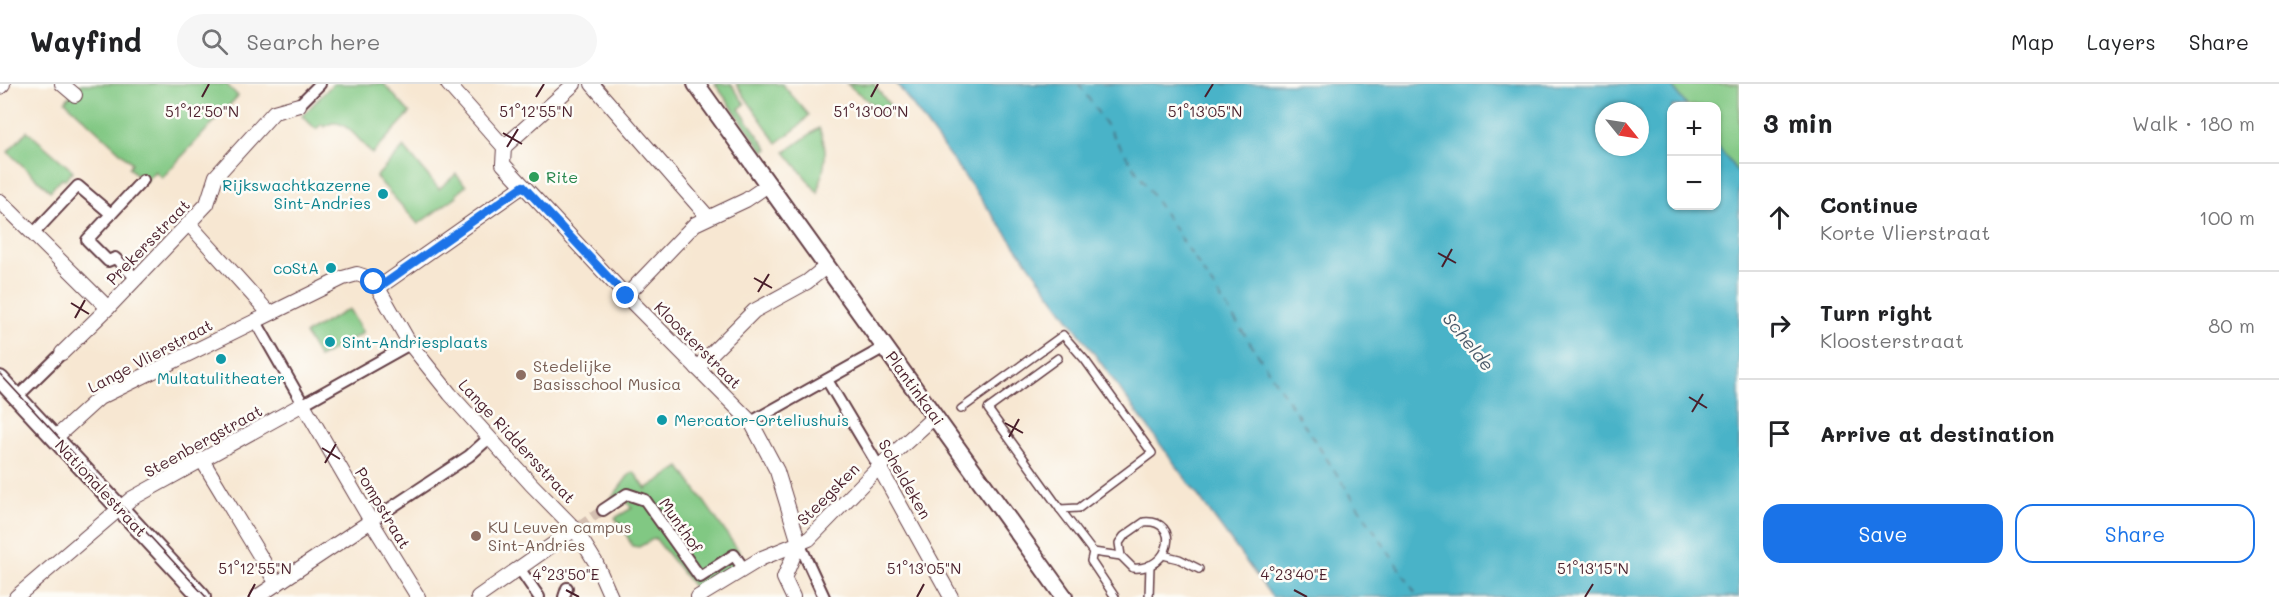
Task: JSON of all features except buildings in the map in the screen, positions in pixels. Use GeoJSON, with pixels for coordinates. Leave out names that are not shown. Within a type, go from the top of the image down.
{"type":"FeatureCollection","features":[{"type":"Feature","properties":{"kind":"street"},"geometry":{"type":"LineString","coordinates":[[62,84],[75,95]]}},
{"type":"Feature","properties":{"kind":"street","name":"Prekersstraat"},"geometry":{"type":"LineString","coordinates":[[17,397],[137,279],[189,224],[207,204],[216,176],[274,112],[299,105],[320,84]]}},
{"type":"Feature","properties":{"kind":"street","name":"Kloosterstraat"},"geometry":{"type":"LineString","coordinates":[[448,84],[504,147],[503,164],[626,296],[751,422],[777,471],[799,543]]}},
{"type":"Feature","properties":{"kind":"street"},"geometry":{"type":"LineString","coordinates":[[504,147],[574,84]]}},
{"type":"Feature","properties":{"kind":"street"},"geometry":{"type":"LineString","coordinates":[[592,84],[708,217]]}},
{"type":"Feature","properties":{"kind":"street","name":"Plantinkaai"},"geometry":{"type":"LineString","coordinates":[[696,84],[936,416],[1059,595]]}},
{"type":"Feature","properties":{"kind":"street"},"geometry":{"type":"LineString","coordinates":[[137,279],[115,258],[108,261],[87,240],[143,180]]}},
{"type":"Feature","properties":{"kind":"street"},"geometry":{"type":"LineString","coordinates":[[626,296],[695,224],[746,200],[768,185]]}},
{"type":"Feature","properties":{"kind":"street"},"geometry":{"type":"LineString","coordinates":[[33,234],[78,186],[111,214]]}},
{"type":"Feature","properties":{"kind":"street"},"geometry":{"type":"LineString","coordinates":[[378,288],[523,186]]}},
{"type":"Feature","properties":{"kind":"street"},"geometry":{"type":"LineString","coordinates":[[0,201],[108,308]]}},
{"type":"Feature","properties":{"kind":"street"},"geometry":{"type":"LineString","coordinates":[[189,224],[269,313],[351,275],[363,276],[378,288],[410,344],[303,404],[255,320]]}},
{"type":"Feature","properties":{"kind":"street"},"geometry":{"type":"LineString","coordinates":[[697,368],[754,311],[807,282],[827,266]]}},
{"type":"Feature","properties":{"kind":"street","name":"Lange Vlierstraat"},"geometry":{"type":"LineString","coordinates":[[54,438],[99,398],[269,313]]}},
{"type":"Feature","properties":{"kind":"street","name":"Lange Riddersstraat"},"geometry":{"type":"LineString","coordinates":[[410,344],[489,438],[578,527],[611,597]]}},
{"type":"Feature","properties":{"kind":"street"},"geometry":{"type":"LineString","coordinates":[[751,422],[885,347]]}},
{"type":"Feature","properties":{"kind":"street","name":"Nationalestraat"},"geometry":{"type":"LineString","coordinates":[[0,379],[202,597]]}},
{"type":"Feature","properties":{"kind":"street","name":"Scheldeken"},"geometry":{"type":"LineString","coordinates":[[827,380],[879,467],[951,597]]}},
{"type":"Feature","properties":{"kind":"street","name":"Steenbergstraat"},"geometry":{"type":"LineString","coordinates":[[16,597],[131,500],[303,404]]}},
{"type":"Feature","properties":{"kind":"street","name":"Pompstraat"},"geometry":{"type":"LineString","coordinates":[[303,404],[418,597]]}},
{"type":"Feature","properties":{"kind":"street","name":"Steegsken"},"geometry":{"type":"LineString","coordinates":[[799,543],[809,539],[879,467],[936,416]]}},
{"type":"Feature","properties":{"kind":"street"},"geometry":{"type":"LineString","coordinates":[[257,597],[469,456],[489,438]]}},
{"type":"Feature","properties":{"kind":"street"},"geometry":{"type":"LineString","coordinates":[[202,460],[277,584]]}},
{"type":"Feature","properties":{"kind":"street","name":"Munthof"},"geometry":{"type":"LineString","coordinates":[[603,510],[627,494],[645,500],[700,577],[703,594]]}},
{"type":"Feature","properties":{"kind":"street"},"geometry":{"type":"LineString","coordinates":[[478,597],[578,527]]}},
{"type":"Feature","properties":{"kind":"street"},"geometry":{"type":"LineString","coordinates":[[703,594],[762,558],[799,543]]}},
{"type":"Feature","properties":{"kind":"street"},"geometry":{"type":"LineString","coordinates":[[793,597],[784,578],[799,543]]}},
{"type":"Feature","properties":{"kind":"street"},"geometry":{"type":"LineString","coordinates":[[799,543],[824,597]]}},
{"type":"Feature","properties":{"kind":"street","name":"Munthof"},"geometry":{"type":"LineString","coordinates":[[700,577],[734,555],[744,569]]}},
{"type":"Feature","properties":{"kind":"street"},"geometry":{"type":"LineString","coordinates":[[519,568],[539,597]]}},
{"type":"Feature","properties":{"kind":"lane"},"geometry":{"type":"LineString","coordinates":[[961,409],[1063,335],[1085,360],[1152,453],[1079,508],[1060,509]]}},
{"type":"Feature","properties":{"kind":"lane"},"geometry":{"type":"LineString","coordinates":[[1058,358],[988,409],[1093,552],[1122,556]]}},
{"type":"Feature","properties":{"kind":"lane"},"geometry":{"type":"LineString","coordinates":[[1144,522],[1152,522],[1159,525],[1168,539],[1168,547],[1163,555],[1142,569],[1133,568],[1122,556],[1119,543],[1144,522]]}},
{"type":"Feature","properties":{"kind":"lane"},"geometry":{"type":"LineString","coordinates":[[1093,552],[1091,561],[1115,597]]}},
{"type":"Feature","properties":{"kind":"lane"},"geometry":{"type":"LineString","coordinates":[[1163,555],[1179,559],[1198,569]]}},
{"type":"Feature","properties":{"kind":"lane"},"geometry":{"type":"LineString","coordinates":[[1149,597],[1150,565]]}},
{"type":"Feature","properties":{"kind":"green space"},"geometry":{"type":"Polygon","coordinates":[[[81,84],[226,84],[238,96],[162,178],[155,171],[145,182],[129,168],[132,163],[65,101],[81,84]]]}},
{"type":"Feature","properties":{"kind":"green space"},"geometry":{"type":"Polygon","coordinates":[[[333,84],[384,84],[410,113],[372,154],[345,126],[331,123],[325,127],[322,124],[316,129],[302,116],[333,84]]]}},
{"type":"Feature","properties":{"kind":"green space"},"geometry":{"type":"Polygon","coordinates":[[[715,84],[731,84],[745,104],[739,109],[768,149],[764,152],[715,84]]]}},
{"type":"Feature","properties":{"kind":"green space"},"geometry":{"type":"Polygon","coordinates":[[[736,84],[782,84],[809,115],[777,143],[736,84]]]}},
{"type":"Feature","properties":{"kind":"green space"},"geometry":{"type":"Polygon","coordinates":[[[847,84],[874,84],[891,107],[887,116],[847,84]]]}},
{"type":"Feature","properties":{"kind":"green space"},"geometry":{"type":"Polygon","coordinates":[[[1670,84],[1739,84],[1739,174],[1721,150],[1721,102],[1684,102],[1670,84]]]}},
{"type":"Feature","properties":{"kind":"green space"},"geometry":{"type":"Polygon","coordinates":[[[819,128],[825,153],[818,193],[785,152],[819,128]]]}},
{"type":"Feature","properties":{"kind":"green space"},"geometry":{"type":"Polygon","coordinates":[[[27,131],[73,171],[65,180],[62,178],[50,191],[8,152],[27,131]]]}},
{"type":"Feature","properties":{"kind":"green space"},"geometry":{"type":"Polygon","coordinates":[[[404,147],[439,189],[456,174],[466,186],[456,194],[457,196],[418,224],[376,177],[404,147]]]}},
{"type":"Feature","properties":{"kind":"green space"},"geometry":{"type":"Polygon","coordinates":[[[349,309],[363,333],[319,358],[305,334],[349,309]]]}},
{"type":"Feature","properties":{"kind":"green space"},"geometry":{"type":"Polygon","coordinates":[[[680,467],[745,560],[696,590],[655,538],[639,547],[632,546],[622,526],[615,518],[632,508],[627,502],[616,505],[611,499],[628,476],[634,472],[646,489],[680,467]]]}},
{"type":"Feature","properties":{"kind":"water","name":"Schelde"},"geometry":{"type":"Polygon","coordinates":[[[897,84],[1670,84],[1684,102],[1667,102],[1667,210],[1721,210],[1721,150],[1739,174],[1739,597],[1272,597],[897,84]]]}},
{"type":"Feature","properties":{"kind":"ferry route"},"geometry":{"type":"LineString","coordinates":[[1079,84],[1418,597]]}},
{"type":"Feature","properties":{"kind":"tunnel"},"geometry":{"type":"LineString","coordinates":[[580,526],[603,510]]}},
{"type":"Feature","properties":{"kind":"tram line"},"geometry":{"type":"LineString","coordinates":[[0,374],[206,597]]}},
{"type":"Feature","properties":{"kind":"place","name":"Rite"},"geometry":{"type":"Point","coordinates":[534,177]}},
{"type":"Feature","properties":{"kind":"place","name":"Rijkswachtkazerne Sint-Andries"},"geometry":{"type":"Point","coordinates":[383,194]}},
{"type":"Feature","properties":{"kind":"place","name":"coStA"},"geometry":{"type":"Point","coordinates":[331,268]}},
{"type":"Feature","properties":{"kind":"place","name":"Sint-Andriesplaats"},"geometry":{"type":"Point","coordinates":[330,342]}},
{"type":"Feature","properties":{"kind":"place","name":"Multatulitheater"},"geometry":{"type":"Point","coordinates":[221,359]}},
{"type":"Feature","properties":{"kind":"place","name":"Stedelijke Basisschool Musica"},"geometry":{"type":"Point","coordinates":[521,375]}},
{"type":"Feature","properties":{"kind":"place","name":"Mercator-Orteliushuis"},"geometry":{"type":"Point","coordinates":[662,420]}},
{"type":"Feature","properties":{"kind":"place","name":"KU Leuven campus Sint-Andries"},"geometry":{"type":"Point","coordinates":[476,536]}},
{"type":"Feature","properties":{"kind":"route"},"geometry":{"type":"LineString","coordinates":[[374,282],[378,288],[523,186],[626,296]]}}]}
